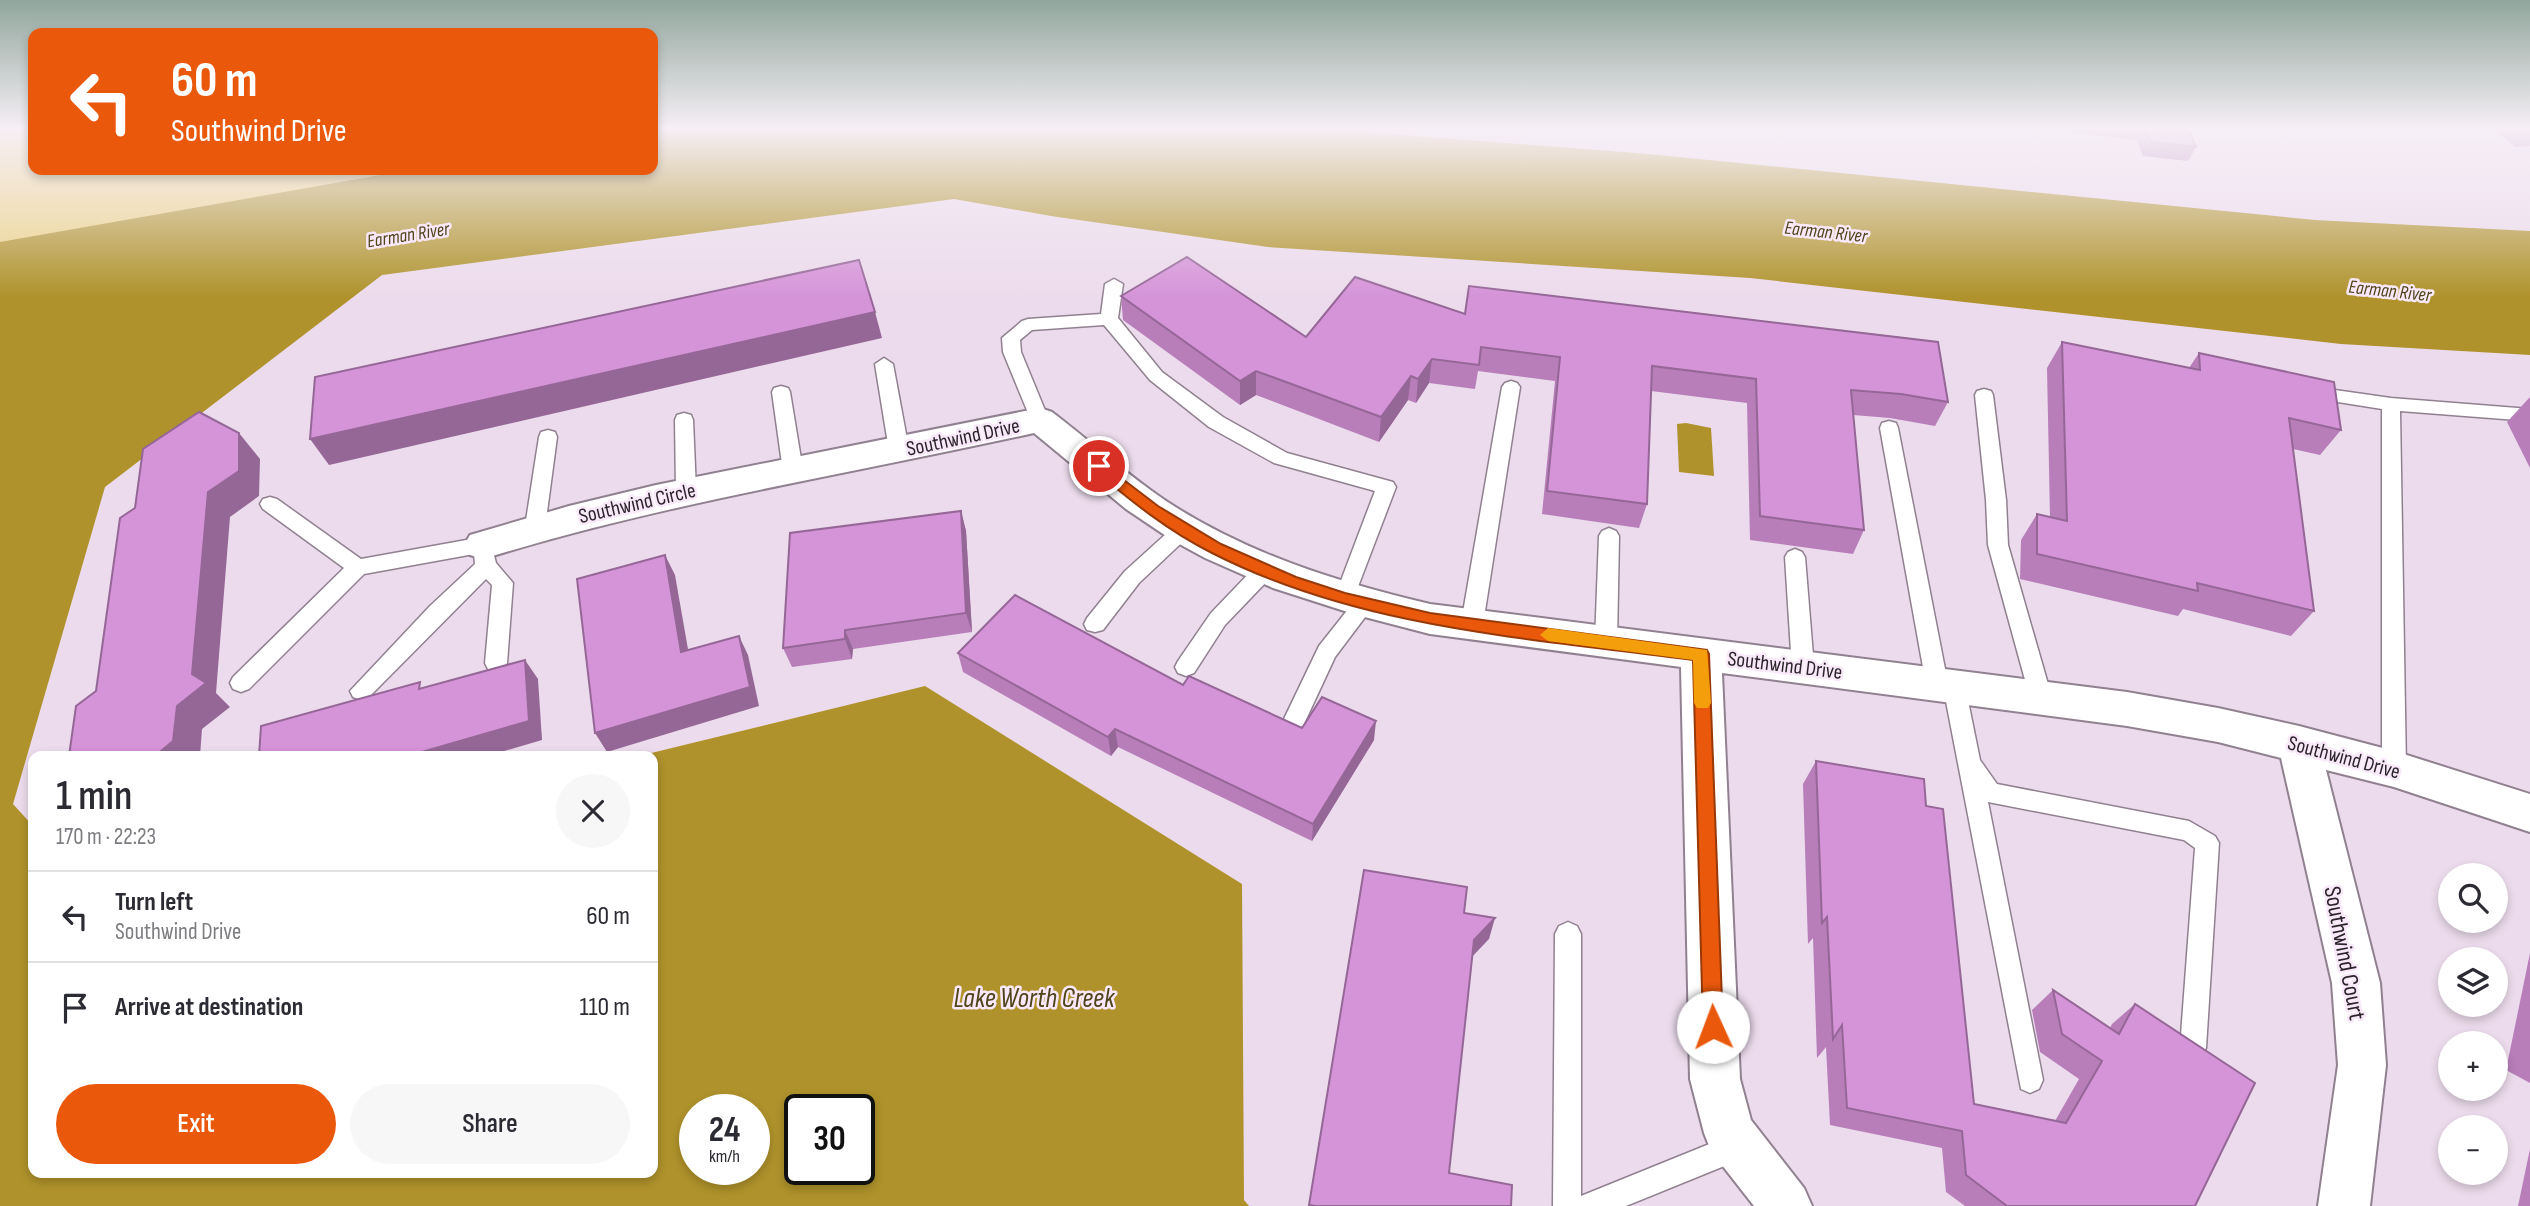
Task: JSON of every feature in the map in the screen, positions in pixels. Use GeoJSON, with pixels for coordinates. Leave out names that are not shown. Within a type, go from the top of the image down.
{"type":"FeatureCollection","features":[{"type":"Feature","properties":{"kind":"street","name":"Southwind Drive"},"geometry":{"type":"LineString","coordinates":[[793,471],[1040,420],[1152,510],[1216,548],[1265,570],[1354,601],[1430,619],[2042,698],[2218,725],[2394,769],[2530,813]]}},
{"type":"Feature","properties":{"kind":"street","name":"Southwind Circle"},"geometry":{"type":"LineString","coordinates":[[484,556],[535,527],[686,491],[793,471]]}},
{"type":"Feature","properties":{"kind":"street"},"geometry":{"type":"LineString","coordinates":[[1701,654],[1715,1079],[1729,1133],[1786,1206]]}},
{"type":"Feature","properties":{"kind":"street","name":"Southwind Court"},"geometry":{"type":"LineString","coordinates":[[2299,744],[2356,984],[2362,1065],[2344,1206]]}},
{"type":"Feature","properties":{"kind":"lane"},"geometry":{"type":"LineString","coordinates":[[1114,285],[1109,319],[1156,376],[1216,422],[1280,458],[1386,487],[1354,601],[1295,719]]}},
{"type":"Feature","properties":{"kind":"lane"},"geometry":{"type":"LineString","coordinates":[[1040,420],[1012,352],[1012,338],[1028,325],[1109,319]]}},
{"type":"Feature","properties":{"kind":"lane"},"geometry":{"type":"LineString","coordinates":[[884,364],[899,450]]}},
{"type":"Feature","properties":{"kind":"lane"},"geometry":{"type":"LineString","coordinates":[[1472,624],[1511,387]]}},
{"type":"Feature","properties":{"kind":"lane"},"geometry":{"type":"LineString","coordinates":[[781,391],[793,471]]}},
{"type":"Feature","properties":{"kind":"lane"},"geometry":{"type":"LineString","coordinates":[[2300,391],[2391,404],[2530,415]]}},
{"type":"Feature","properties":{"kind":"lane"},"geometry":{"type":"LineString","coordinates":[[1984,394],[1996,500],[1998,545],[2042,698]]}},
{"type":"Feature","properties":{"kind":"lane"},"geometry":{"type":"LineString","coordinates":[[2391,404],[2394,769]]}},
{"type":"Feature","properties":{"kind":"lane"},"geometry":{"type":"LineString","coordinates":[[684,419],[686,491]]}},
{"type":"Feature","properties":{"kind":"lane"},"geometry":{"type":"LineString","coordinates":[[1889,428],[1945,685],[1968,762],[2030,1080]]}},
{"type":"Feature","properties":{"kind":"lane"},"geometry":{"type":"LineString","coordinates":[[535,527],[548,437]]}},
{"type":"Feature","properties":{"kind":"lane"},"geometry":{"type":"LineString","coordinates":[[270,504],[358,567]]}},
{"type":"Feature","properties":{"kind":"lane"},"geometry":{"type":"LineString","coordinates":[[1095,624],[1132,577],[1184,529]]}},
{"type":"Feature","properties":{"kind":"lane"},"geometry":{"type":"LineString","coordinates":[[1606,642],[1609,536]]}},
{"type":"Feature","properties":{"kind":"lane"},"geometry":{"type":"LineString","coordinates":[[241,682],[358,567],[484,556]]}},
{"type":"Feature","properties":{"kind":"lane"},"geometry":{"type":"LineString","coordinates":[[484,556],[503,583],[496,663]]}},
{"type":"Feature","properties":{"kind":"lane"},"geometry":{"type":"LineString","coordinates":[[361,691],[437,612],[484,556]]}},
{"type":"Feature","properties":{"kind":"lane"},"geometry":{"type":"LineString","coordinates":[[1795,557],[1803,667]]}},
{"type":"Feature","properties":{"kind":"lane"},"geometry":{"type":"LineString","coordinates":[[1186,667],[1218,619],[1265,570]]}},
{"type":"Feature","properties":{"kind":"lane"},"geometry":{"type":"LineString","coordinates":[[1968,762],[1990,793],[2189,831],[2207,843],[2193,1048]]}},
{"type":"Feature","properties":{"kind":"lane"},"geometry":{"type":"LineString","coordinates":[[1567,1206],[1568,934]]}},
{"type":"Feature","properties":{"kind":"lane"},"geometry":{"type":"LineString","coordinates":[[1591,1206],[1739,1146]]}},
{"type":"Feature","properties":{"kind":"shaded area"},"geometry":{"type":"Polygon","coordinates":[[[0,185],[336,185],[0,244],[0,185]]]}},
{"type":"Feature","properties":{"kind":"water","name":"Lake Worth Creek"},"geometry":{"type":"Polygon","coordinates":[[[322,185],[1964,185],[2315,220],[2530,231],[2530,355],[2341,344],[1750,278],[1268,247],[1051,216],[954,199],[382,275],[105,487],[13,804],[28,820],[28,1178],[658,1178],[658,751],[925,686],[1242,884],[1244,1200],[1249,1206],[0,1206],[0,242],[322,185]]]}},
{"type":"Feature","properties":{"kind":"water"},"geometry":{"type":"Polygon","coordinates":[[[1677,424],[1711,428],[1714,476],[1679,472],[1677,424]]]}},
{"type":"Feature","properties":{"kind":"building"},"geometry":{"type":"Polygon","coordinates":[[[1187,257],[1306,337],[1355,277],[1465,314],[1469,286],[1938,342],[1948,402],[1901,394],[1851,390],[1864,530],[1760,516],[1756,379],[1652,366],[1647,504],[1547,491],[1560,357],[1481,347],[1479,365],[1432,359],[1418,379],[1411,376],[1381,417],[1256,371],[1240,381],[1121,296],[1187,257]]]}},
{"type":"Feature","properties":{"kind":"building"},"geometry":{"type":"Polygon","coordinates":[[[859,260],[875,312],[310,439],[315,377],[859,260]]]}},
{"type":"Feature","properties":{"kind":"building"},"geometry":{"type":"Polygon","coordinates":[[[2062,342],[2200,370],[2199,353],[2334,382],[2341,430],[2289,418],[2314,611],[2197,583],[2198,591],[2037,554],[2037,514],[2067,521],[2062,342]]]}},
{"type":"Feature","properties":{"kind":"building"},"geometry":{"type":"Polygon","coordinates":[[[199,412],[239,433],[239,471],[208,492],[192,674],[206,683],[177,706],[173,741],[161,751],[70,751],[76,706],[96,691],[120,518],[135,508],[143,449],[199,412]]]}},
{"type":"Feature","properties":{"kind":"building"},"geometry":{"type":"Polygon","coordinates":[[[961,511],[966,613],[845,630],[845,639],[783,648],[790,533],[961,511]]]}},
{"type":"Feature","properties":{"kind":"building"},"geometry":{"type":"Polygon","coordinates":[[[665,555],[681,652],[739,636],[750,687],[595,733],[577,579],[665,555]]]}},
{"type":"Feature","properties":{"kind":"building"},"geometry":{"type":"Polygon","coordinates":[[[1015,595],[1183,685],[1189,676],[1302,728],[1322,697],[1376,721],[1313,824],[1115,729],[1108,737],[958,653],[1015,595]]]}},
{"type":"Feature","properties":{"kind":"building"},"geometry":{"type":"Polygon","coordinates":[[[525,660],[529,721],[425,751],[259,751],[261,726],[420,682],[419,689],[525,660]]]}},
{"type":"Feature","properties":{"kind":"building"},"geometry":{"type":"Polygon","coordinates":[[[1816,761],[1924,779],[1926,806],[1943,809],[1974,1104],[2066,1123],[2102,1061],[2062,1034],[2053,990],[2119,1034],[2135,1004],[2255,1083],[2195,1206],[2007,1206],[1966,1175],[1962,1131],[1847,1108],[1842,1025],[1833,1039],[1827,917],[1822,923],[1816,761]]]}},
{"type":"Feature","properties":{"kind":"building"},"geometry":{"type":"Polygon","coordinates":[[[1364,870],[1467,887],[1464,913],[1495,918],[1474,940],[1449,1173],[1512,1185],[1511,1206],[1309,1205],[1364,870]]]}},
{"type":"Feature","properties":{"kind":"slow traffic"},"geometry":{"type":"LineString","coordinates":[[1548,635],[1701,654],[1702,703]]}},
{"type":"Feature","properties":{"kind":"route"},"geometry":{"type":"LineString","coordinates":[[1099,466],[1152,510],[1216,548],[1290,581],[1344,599],[1430,619],[1701,654],[1713,1027]]}},
{"type":"Feature","properties":{"kind":"water label","name":"Earman River"},"geometry":{"type":"Point","coordinates":[1826,231]}},
{"type":"Feature","properties":{"kind":"water label","name":"Earman River"},"geometry":{"type":"Point","coordinates":[408,234]}},
{"type":"Feature","properties":{"kind":"water label","name":"Earman River"},"geometry":{"type":"Point","coordinates":[2390,290]}}]}
